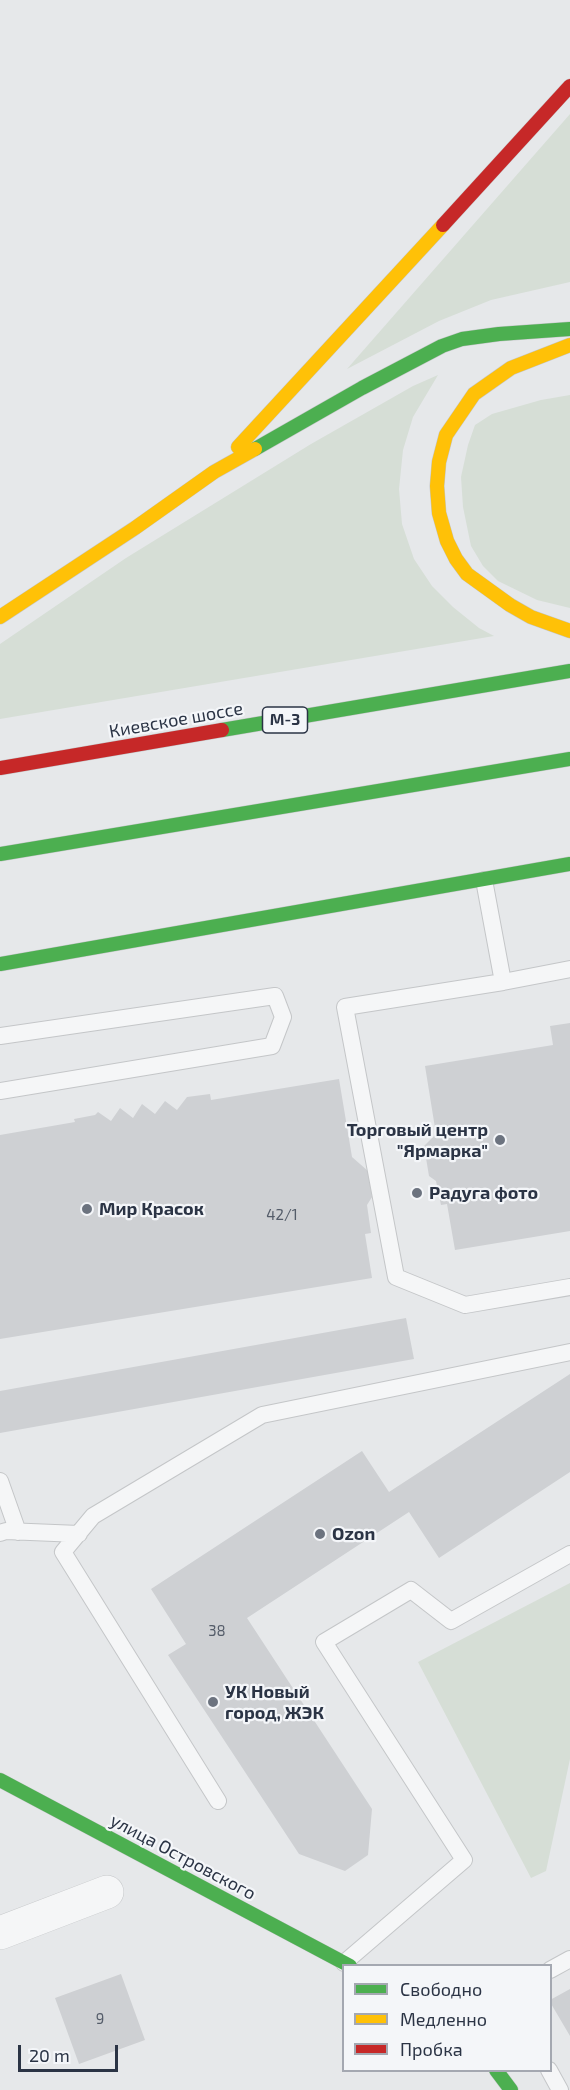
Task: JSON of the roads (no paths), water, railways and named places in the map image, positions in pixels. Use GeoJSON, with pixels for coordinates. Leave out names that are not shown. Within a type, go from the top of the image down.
{"type":"FeatureCollection","features":[{"type":"Feature","properties":{"kind":"main road"},"geometry":{"type":"LineString","coordinates":[[214,472],[570,86]]}},
{"type":"Feature","properties":{"kind":"main road"},"geometry":{"type":"LineString","coordinates":[[0,617],[135,528],[214,472],[362,388],[442,346],[462,339],[499,334],[570,329]]}},
{"type":"Feature","properties":{"kind":"main road"},"geometry":{"type":"LineString","coordinates":[[570,345],[511,368],[474,394],[446,435],[439,462],[437,486],[439,513],[447,541],[466,574],[531,617],[570,631]]}},
{"type":"Feature","properties":{"kind":"main road","name":"Киевское шоссе"},"geometry":{"type":"LineString","coordinates":[[0,768],[570,671]]}},
{"type":"Feature","properties":{"kind":"main road"},"geometry":{"type":"LineString","coordinates":[[0,854],[570,759]]}},
{"type":"Feature","properties":{"kind":"main road"},"geometry":{"type":"LineString","coordinates":[[0,964],[570,864]]}},
{"type":"Feature","properties":{"kind":"main road","name":"улица Островского"},"geometry":{"type":"LineString","coordinates":[[0,1780],[347,1964]]}},
{"type":"Feature","properties":{"kind":"main road"},"geometry":{"type":"LineString","coordinates":[[498,2072],[511,2090]]}},
{"type":"Feature","properties":{"kind":"street"},"geometry":{"type":"LineString","coordinates":[[0,1933],[107,1892]]}},
{"type":"Feature","properties":{"kind":"lane"},"geometry":{"type":"LineString","coordinates":[[484,880],[503,982]]}},
{"type":"Feature","properties":{"kind":"lane"},"geometry":{"type":"LineString","coordinates":[[570,969],[345,1007],[396,1277],[465,1305],[570,1287]]}},
{"type":"Feature","properties":{"kind":"lane"},"geometry":{"type":"LineString","coordinates":[[0,1036],[275,996],[283,1017],[272,1046],[0,1091]]}},
{"type":"Feature","properties":{"kind":"lane"},"geometry":{"type":"LineString","coordinates":[[218,1801],[63,1552],[93,1516],[262,1414],[570,1352]]}},
{"type":"Feature","properties":{"kind":"lane"},"geometry":{"type":"LineString","coordinates":[[0,1481],[18,1532]]}},
{"type":"Feature","properties":{"kind":"lane"},"geometry":{"type":"LineString","coordinates":[[0,1533],[78,1534]]}},
{"type":"Feature","properties":{"kind":"lane"},"geometry":{"type":"LineString","coordinates":[[347,1964],[464,1860],[324,1642],[411,1590],[451,1621],[570,1554]]}},
{"type":"Feature","properties":{"kind":"lane"},"geometry":{"type":"LineString","coordinates":[[552,1969],[570,1959]]}},
{"type":"Feature","properties":{"kind":"lane"},"geometry":{"type":"LineString","coordinates":[[550,2072],[560,2090]]}},
{"type":"Feature","properties":{"kind":"place","name":"Торговый центр \"Ярмарка\""},"geometry":{"type":"Point","coordinates":[500,1140]}},
{"type":"Feature","properties":{"kind":"place","name":"Радуга фото"},"geometry":{"type":"Point","coordinates":[417,1193]}},
{"type":"Feature","properties":{"kind":"place","name":"Мир Красок"},"geometry":{"type":"Point","coordinates":[87,1209]}},
{"type":"Feature","properties":{"kind":"place","name":"Ozon"},"geometry":{"type":"Point","coordinates":[320,1534]}},
{"type":"Feature","properties":{"kind":"place","name":"УК Новый город, ЖЭК"},"geometry":{"type":"Point","coordinates":[213,1702]}}]}
